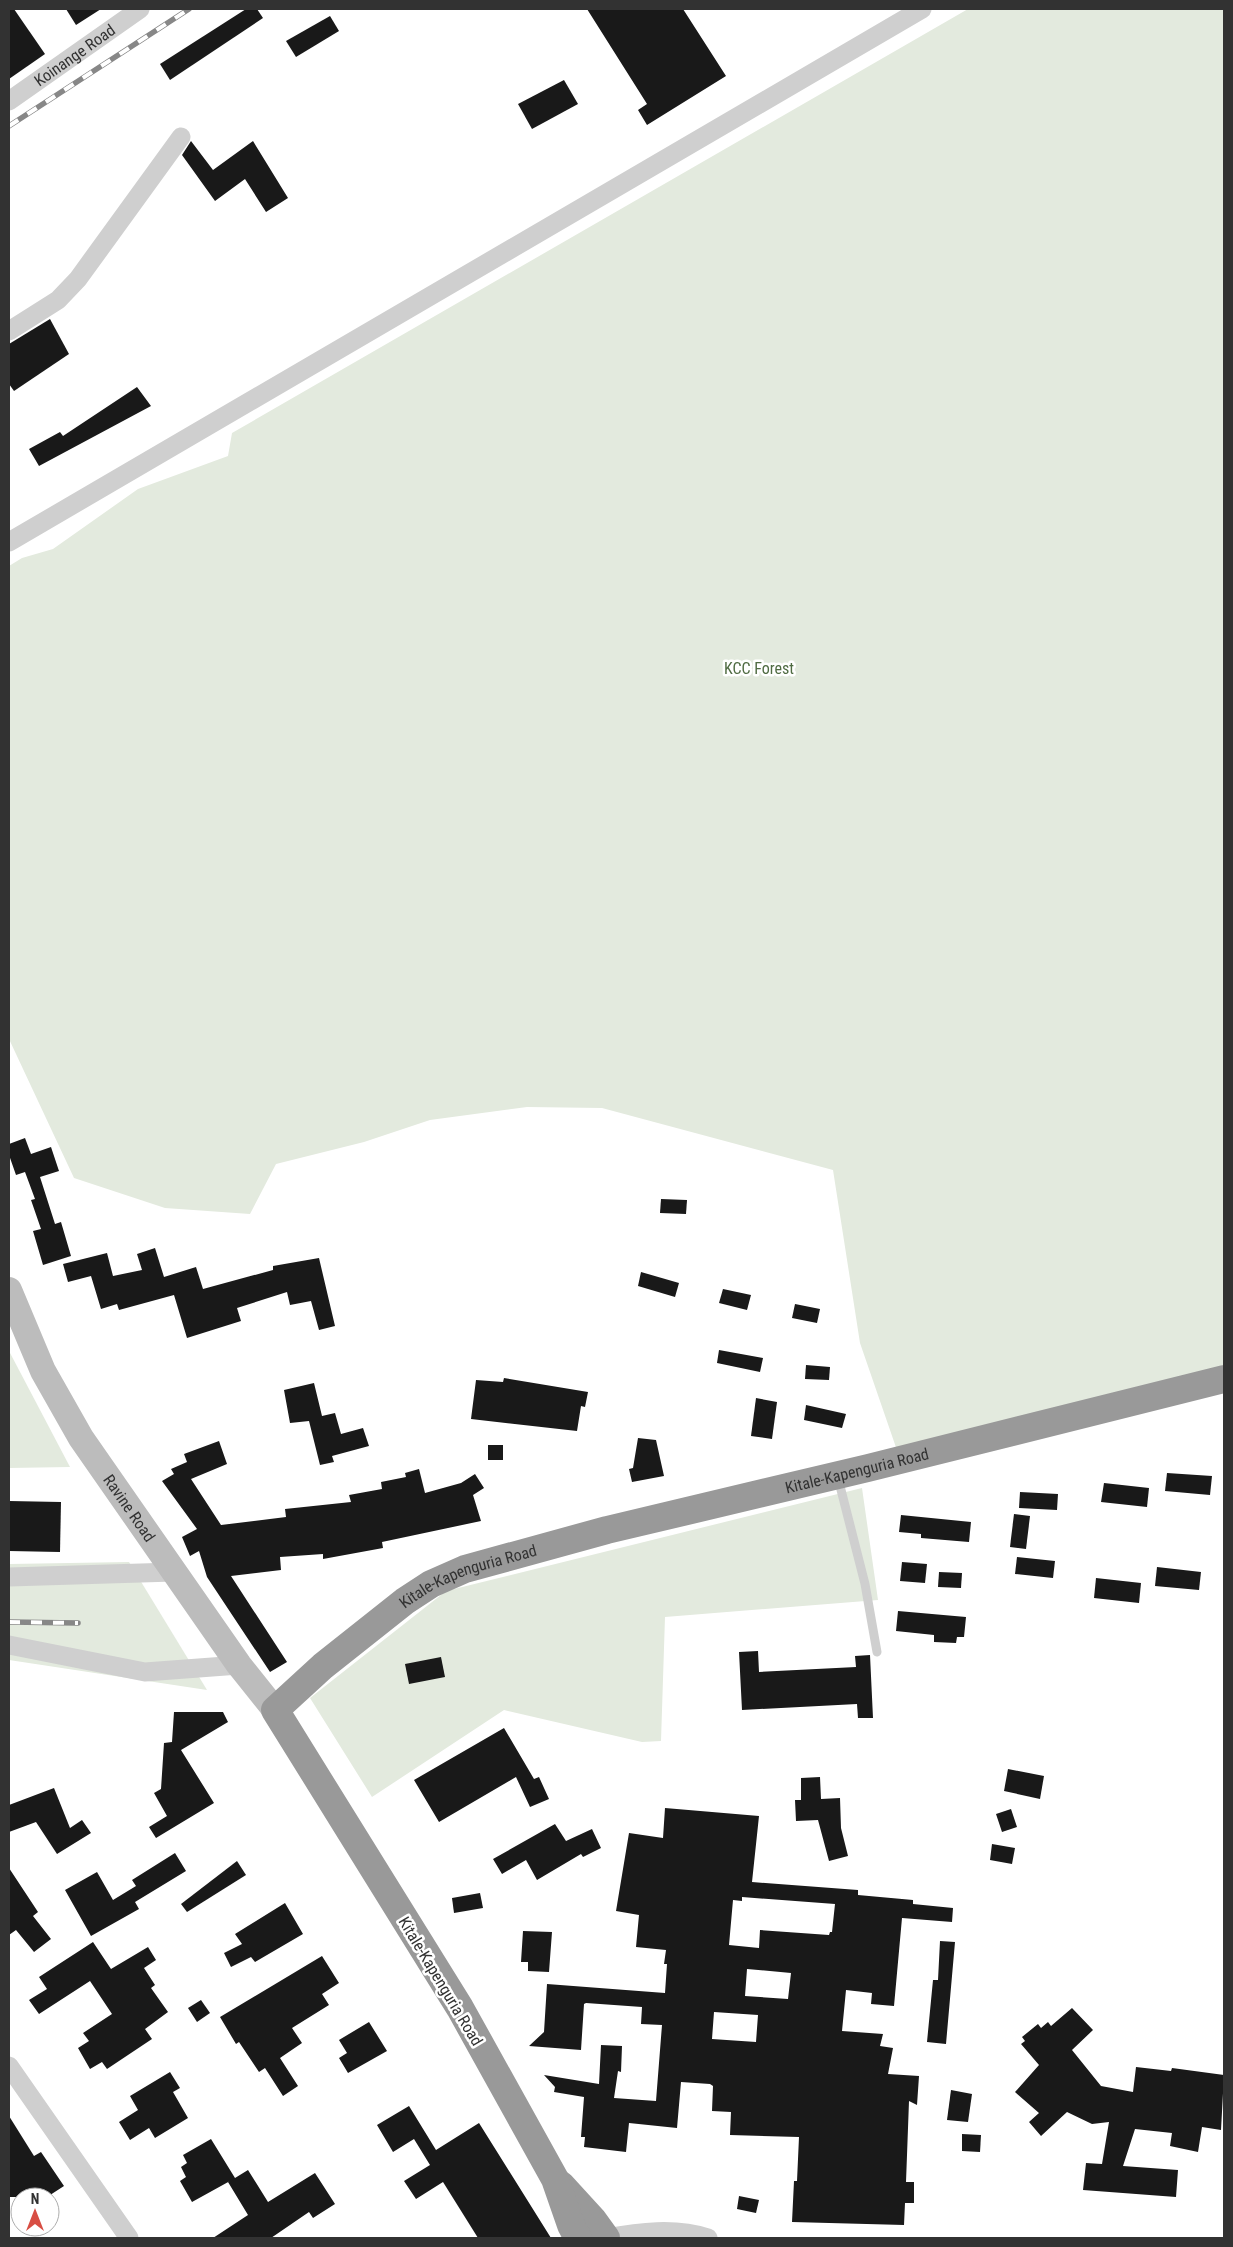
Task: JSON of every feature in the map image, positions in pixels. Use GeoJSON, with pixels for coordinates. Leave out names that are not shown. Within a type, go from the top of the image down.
{"type":"FeatureCollection","features":[{"type":"Feature","properties":{"kind":"highway","name":"Kitale-Kapenguria Road"},"geometry":{"type":"LineString","coordinates":[[578,2238],[571,2225],[555,2179],[460,2008],[275,1710],[324,1666],[405,1601],[431,1584],[465,1570],[607,1530],[837,1475],[1224,1378]]}},
{"type":"Feature","properties":{"kind":"highway","name":"Kitale-Kapenguria Road"},"geometry":{"type":"LineString","coordinates":[[555,2179],[593,2220],[605,2238]]}},
{"type":"Feature","properties":{"kind":"street","name":"Koinange Road"},"geometry":{"type":"LineString","coordinates":[[9,101],[140,9]]}},
{"type":"Feature","properties":{"kind":"street"},"geometry":{"type":"LineString","coordinates":[[9,542],[922,9]]}},
{"type":"Feature","properties":{"kind":"street"},"geometry":{"type":"LineString","coordinates":[[9,331],[58,300],[78,279],[181,137]]}},
{"type":"Feature","properties":{"kind":"street","name":"Ravine Road"},"geometry":{"type":"LineString","coordinates":[[9,1290],[16,1327],[81,1438],[239,1665],[275,1710]]}},
{"type":"Feature","properties":{"kind":"street"},"geometry":{"type":"LineString","coordinates":[[9,1577],[174,1572]]}},
{"type":"Feature","properties":{"kind":"street"},"geometry":{"type":"LineString","coordinates":[[9,1645],[145,1672],[239,1665]]}},
{"type":"Feature","properties":{"kind":"street"},"geometry":{"type":"LineString","coordinates":[[9,2066],[129,2238]]}},
{"type":"Feature","properties":{"kind":"street"},"geometry":{"type":"LineString","coordinates":[[605,2238],[671,2231],[703,2238]]}},
{"type":"Feature","properties":{"kind":"lane"},"geometry":{"type":"LineString","coordinates":[[837,1475],[865,1584],[876,1652]]}},
{"type":"Feature","properties":{"kind":"green space","name":"KCC Forest"},"geometry":{"type":"Polygon","coordinates":[[[968,9],[1224,9],[1224,1376],[900,1459],[860,1343],[833,1170],[602,1108],[527,1107],[430,1120],[364,1142],[276,1164],[250,1214],[165,1208],[74,1178],[9,1039],[9,566],[22,558],[53,549],[138,489],[228,456],[232,433],[968,9]]]}},
{"type":"Feature","properties":{"kind":"green space"},"geometry":{"type":"Polygon","coordinates":[[[9,1351],[70,1467],[9,1468],[9,1351]]]}},
{"type":"Feature","properties":{"kind":"green space"},"geometry":{"type":"Polygon","coordinates":[[[862,1488],[878,1600],[665,1617],[661,1741],[642,1742],[504,1710],[372,1797],[310,1698],[446,1591],[862,1488]]]}},
{"type":"Feature","properties":{"kind":"green space"},"geometry":{"type":"Polygon","coordinates":[[[129,1562],[207,1690],[9,1660],[9,1564],[129,1562]]]}},
{"type":"Feature","properties":{"kind":"building"},"geometry":{"type":"Polygon","coordinates":[[[9,9],[14,9],[45,54],[9,79],[9,9]]]}},
{"type":"Feature","properties":{"kind":"building"},"geometry":{"type":"Polygon","coordinates":[[[66,9],[101,9],[76,25],[66,9]]]}},
{"type":"Feature","properties":{"kind":"building"},"geometry":{"type":"Polygon","coordinates":[[[246,9],[257,9],[263,18],[170,80],[160,64],[246,9]]]}},
{"type":"Feature","properties":{"kind":"building"},"geometry":{"type":"Polygon","coordinates":[[[587,9],[683,9],[726,76],[647,125],[638,110],[647,104],[587,9]]]}},
{"type":"Feature","properties":{"kind":"building"},"geometry":{"type":"Polygon","coordinates":[[[330,16],[339,31],[296,57],[286,41],[330,16]]]}},
{"type":"Feature","properties":{"kind":"building"},"geometry":{"type":"Polygon","coordinates":[[[564,80],[578,104],[532,129],[518,104],[564,80]]]}},
{"type":"Feature","properties":{"kind":"building"},"geometry":{"type":"Polygon","coordinates":[[[191,141],[213,170],[253,141],[288,198],[266,212],[245,179],[215,201],[182,155],[191,141]]]}},
{"type":"Feature","properties":{"kind":"building"},"geometry":{"type":"Polygon","coordinates":[[[50,319],[69,354],[14,391],[9,384],[9,344],[50,319]]]}},
{"type":"Feature","properties":{"kind":"building"},"geometry":{"type":"Polygon","coordinates":[[[137,387],[151,406],[39,466],[29,449],[60,432],[63,436],[137,387]]]}},
{"type":"Feature","properties":{"kind":"building"},"geometry":{"type":"Polygon","coordinates":[[[25,1138],[31,1154],[51,1147],[59,1171],[40,1177],[55,1224],[61,1222],[71,1256],[43,1265],[33,1231],[41,1229],[31,1200],[35,1199],[25,1172],[16,1175],[9,1155],[9,1144],[25,1138]]]}},
{"type":"Feature","properties":{"kind":"building"},"geometry":{"type":"Polygon","coordinates":[[[661,1199],[687,1200],[686,1214],[660,1213],[661,1199]]]}},
{"type":"Feature","properties":{"kind":"building"},"geometry":{"type":"Polygon","coordinates":[[[155,1248],[164,1277],[196,1267],[203,1289],[273,1270],[273,1266],[319,1258],[335,1326],[319,1330],[311,1301],[290,1305],[287,1292],[237,1308],[241,1321],[187,1338],[174,1295],[119,1310],[117,1304],[101,1309],[91,1276],[68,1282],[63,1264],[107,1253],[113,1276],[142,1270],[137,1254],[155,1248]]]}},
{"type":"Feature","properties":{"kind":"building"},"geometry":{"type":"Polygon","coordinates":[[[641,1272],[679,1283],[675,1297],[638,1286],[641,1272]]]}},
{"type":"Feature","properties":{"kind":"building"},"geometry":{"type":"Polygon","coordinates":[[[723,1289],[751,1295],[747,1310],[719,1303],[723,1289]]]}},
{"type":"Feature","properties":{"kind":"building"},"geometry":{"type":"Polygon","coordinates":[[[795,1304],[820,1309],[817,1323],[792,1318],[795,1304]]]}},
{"type":"Feature","properties":{"kind":"building"},"geometry":{"type":"Polygon","coordinates":[[[719,1350],[763,1358],[760,1372],[717,1363],[719,1350]]]}},
{"type":"Feature","properties":{"kind":"building"},"geometry":{"type":"Polygon","coordinates":[[[806,1365],[830,1367],[829,1380],[805,1379],[806,1365]]]}},
{"type":"Feature","properties":{"kind":"building"},"geometry":{"type":"Polygon","coordinates":[[[504,1378],[588,1392],[585,1407],[581,1406],[577,1431],[471,1419],[476,1380],[503,1382],[504,1378]]]}},
{"type":"Feature","properties":{"kind":"building"},"geometry":{"type":"Polygon","coordinates":[[[314,1383],[322,1416],[335,1413],[341,1434],[363,1428],[369,1446],[332,1456],[334,1462],[320,1465],[309,1421],[290,1423],[284,1390],[314,1383]]]}},
{"type":"Feature","properties":{"kind":"building"},"geometry":{"type":"Polygon","coordinates":[[[756,1398],[777,1402],[772,1439],[751,1436],[756,1398]]]}},
{"type":"Feature","properties":{"kind":"building"},"geometry":{"type":"Polygon","coordinates":[[[806,1405],[846,1414],[842,1428],[804,1420],[806,1405]]]}},
{"type":"Feature","properties":{"kind":"building"},"geometry":{"type":"Polygon","coordinates":[[[638,1438],[656,1440],[664,1476],[632,1482],[629,1469],[633,1468],[638,1438]]]}},
{"type":"Feature","properties":{"kind":"building"},"geometry":{"type":"Polygon","coordinates":[[[219,1441],[227,1464],[191,1479],[221,1525],[286,1517],[285,1509],[351,1502],[349,1495],[382,1489],[381,1482],[406,1477],[405,1473],[419,1469],[425,1493],[461,1483],[475,1474],[484,1488],[473,1495],[481,1521],[382,1542],[383,1548],[323,1559],[323,1554],[280,1557],[281,1570],[231,1576],[287,1662],[270,1672],[207,1577],[199,1551],[190,1556],[182,1537],[197,1529],[162,1481],[174,1474],[171,1469],[187,1462],[184,1454],[219,1441]]]}},
{"type":"Feature","properties":{"kind":"building"},"geometry":{"type":"Polygon","coordinates":[[[488,1445],[503,1445],[503,1460],[488,1460],[488,1445]]]}},
{"type":"Feature","properties":{"kind":"building"},"geometry":{"type":"Polygon","coordinates":[[[1167,1473],[1212,1476],[1210,1495],[1165,1491],[1167,1473]]]}},
{"type":"Feature","properties":{"kind":"building"},"geometry":{"type":"Polygon","coordinates":[[[1104,1483],[1149,1488],[1147,1507],[1101,1502],[1104,1483]]]}},
{"type":"Feature","properties":{"kind":"building"},"geometry":{"type":"Polygon","coordinates":[[[1020,1492],[1058,1494],[1057,1510],[1019,1508],[1020,1492]]]}},
{"type":"Feature","properties":{"kind":"building"},"geometry":{"type":"Polygon","coordinates":[[[9,1501],[61,1502],[60,1552],[9,1551],[9,1501]]]}},
{"type":"Feature","properties":{"kind":"building"},"geometry":{"type":"Polygon","coordinates":[[[1014,1514],[1030,1516],[1026,1549],[1010,1547],[1014,1514]]]}},
{"type":"Feature","properties":{"kind":"building"},"geometry":{"type":"Polygon","coordinates":[[[901,1515],[971,1522],[969,1542],[921,1538],[921,1534],[899,1532],[901,1515]]]}},
{"type":"Feature","properties":{"kind":"building"},"geometry":{"type":"Polygon","coordinates":[[[1017,1557],[1055,1561],[1053,1578],[1015,1574],[1017,1557]]]}},
{"type":"Feature","properties":{"kind":"building"},"geometry":{"type":"Polygon","coordinates":[[[902,1562],[927,1564],[925,1583],[900,1581],[902,1562]]]}},
{"type":"Feature","properties":{"kind":"building"},"geometry":{"type":"Polygon","coordinates":[[[1157,1567],[1201,1572],[1199,1590],[1155,1586],[1157,1567]]]}},
{"type":"Feature","properties":{"kind":"building"},"geometry":{"type":"Polygon","coordinates":[[[939,1572],[962,1573],[961,1588],[938,1587],[939,1572]]]}},
{"type":"Feature","properties":{"kind":"building"},"geometry":{"type":"Polygon","coordinates":[[[1096,1578],[1141,1583],[1139,1603],[1094,1598],[1096,1578]]]}},
{"type":"Feature","properties":{"kind":"building"},"geometry":{"type":"Polygon","coordinates":[[[898,1611],[966,1617],[964,1637],[957,1637],[956,1643],[934,1642],[934,1635],[896,1631],[898,1611]]]}},
{"type":"Feature","properties":{"kind":"building"},"geometry":{"type":"Polygon","coordinates":[[[758,1651],[759,1672],[856,1667],[855,1656],[870,1655],[873,1718],[858,1718],[857,1704],[742,1710],[739,1652],[758,1651]]]}},
{"type":"Feature","properties":{"kind":"building"},"geometry":{"type":"Polygon","coordinates":[[[441,1657],[445,1677],[409,1684],[405,1664],[441,1657]]]}},
{"type":"Feature","properties":{"kind":"building"},"geometry":{"type":"Polygon","coordinates":[[[174,1712],[223,1712],[228,1722],[181,1750],[214,1803],[156,1838],[149,1827],[167,1816],[154,1793],[161,1789],[164,1743],[172,1742],[174,1712]]]}},
{"type":"Feature","properties":{"kind":"building"},"geometry":{"type":"Polygon","coordinates":[[[504,1728],[534,1779],[539,1777],[549,1799],[530,1807],[516,1777],[439,1822],[414,1780],[504,1728]]]}},
{"type":"Feature","properties":{"kind":"building"},"geometry":{"type":"Polygon","coordinates":[[[1008,1769],[1044,1776],[1040,1799],[1004,1791],[1008,1769]]]}},
{"type":"Feature","properties":{"kind":"building"},"geometry":{"type":"Polygon","coordinates":[[[820,1777],[821,1799],[840,1798],[841,1828],[848,1856],[829,1861],[818,1820],[796,1821],[795,1800],[801,1800],[801,1778],[820,1777]]]}},
{"type":"Feature","properties":{"kind":"building"},"geometry":{"type":"Polygon","coordinates":[[[54,1788],[70,1828],[82,1820],[91,1833],[57,1854],[36,1822],[9,1832],[9,1805],[54,1788]]]}},
{"type":"Feature","properties":{"kind":"building"},"geometry":{"type":"Polygon","coordinates":[[[665,1808],[759,1816],[752,1882],[858,1890],[858,1895],[913,1900],[913,1904],[953,1908],[952,1922],[902,1918],[894,2006],[871,2004],[872,1993],[846,1990],[842,2031],[883,2034],[880,2046],[893,2048],[888,2074],[919,2076],[917,2105],[909,2101],[906,2182],[914,2182],[914,2203],[905,2203],[904,2225],[792,2222],[794,2181],[797,2181],[799,2137],[730,2135],[731,2112],[712,2111],[713,2086],[710,2084],[681,2082],[677,2128],[629,2123],[626,2152],[584,2147],[585,2137],[581,2137],[584,2097],[554,2092],[555,2087],[544,2075],[599,2084],[601,2045],[622,2046],[621,2072],[618,2071],[614,2098],[656,2101],[662,2025],[641,2024],[642,2007],[586,2003],[584,2004],[581,2050],[529,2046],[544,2032],[547,1984],[665,1993],[667,1964],[664,1964],[666,1950],[636,1947],[639,1915],[616,1911],[629,1833],[663,1838],[665,1808]],[[742,1897],[742,1901],[733,1900],[729,1945],[759,1948],[760,1930],[829,1935],[832,1932],[835,1904],[742,1897]],[[747,1969],[745,1996],[788,1999],[791,1973],[747,1969]],[[714,2012],[712,2039],[756,2042],[758,2015],[714,2012]]]}},
{"type":"Feature","properties":{"kind":"building"},"geometry":{"type":"Polygon","coordinates":[[[1011,1809],[1017,1827],[1002,1832],[996,1814],[1011,1809]]]}},
{"type":"Feature","properties":{"kind":"building"},"geometry":{"type":"Polygon","coordinates":[[[555,1824],[566,1841],[592,1829],[601,1848],[583,1857],[581,1854],[537,1880],[526,1860],[502,1874],[493,1859],[555,1824]]]}},
{"type":"Feature","properties":{"kind":"building"},"geometry":{"type":"Polygon","coordinates":[[[992,1844],[1015,1848],[1012,1864],[990,1860],[992,1844]]]}},
{"type":"Feature","properties":{"kind":"building"},"geometry":{"type":"Polygon","coordinates":[[[175,1853],[186,1871],[135,1902],[139,1909],[91,1936],[65,1890],[97,1872],[113,1900],[136,1886],[132,1880],[175,1853]]]}},
{"type":"Feature","properties":{"kind":"building"},"geometry":{"type":"Polygon","coordinates":[[[237,1861],[246,1875],[187,1912],[181,1904],[237,1861]]]}},
{"type":"Feature","properties":{"kind":"building"},"geometry":{"type":"Polygon","coordinates":[[[9,1868],[38,1912],[33,1916],[51,1939],[34,1952],[16,1930],[9,1935],[9,1868]]]}},
{"type":"Feature","properties":{"kind":"building"},"geometry":{"type":"Polygon","coordinates":[[[480,1893],[483,1908],[454,1913],[452,1898],[480,1893]]]}},
{"type":"Feature","properties":{"kind":"building"},"geometry":{"type":"Polygon","coordinates":[[[285,1903],[303,1934],[255,1962],[251,1957],[231,1967],[224,1953],[242,1944],[235,1934],[285,1903]]]}},
{"type":"Feature","properties":{"kind":"building"},"geometry":{"type":"Polygon","coordinates":[[[523,1931],[552,1932],[549,1972],[528,1971],[528,1962],[521,1962],[523,1931]]]}},
{"type":"Feature","properties":{"kind":"building"},"geometry":{"type":"Polygon","coordinates":[[[940,1941],[955,1942],[946,2044],[927,2042],[933,1980],[938,1980],[940,1941]]]}},
{"type":"Feature","properties":{"kind":"building"},"geometry":{"type":"Polygon","coordinates":[[[93,1942],[111,1969],[148,1947],[156,1960],[144,1968],[155,1985],[151,1988],[168,2012],[145,2029],[152,2039],[107,2069],[102,2062],[90,2069],[78,2048],[89,2041],[83,2033],[112,2014],[90,1981],[39,2014],[29,2000],[47,1989],[39,1977],[93,1942]]]}},
{"type":"Feature","properties":{"kind":"building"},"geometry":{"type":"Polygon","coordinates":[[[322,1956],[339,1983],[322,1994],[329,2005],[292,2028],[302,2043],[280,2058],[298,2086],[283,2096],[265,2068],[259,2072],[239,2042],[236,2044],[220,2017],[322,1956]]]}},
{"type":"Feature","properties":{"kind":"building"},"geometry":{"type":"Polygon","coordinates":[[[201,2000],[210,2013],[197,2022],[188,2008],[201,2000]]]}},
{"type":"Feature","properties":{"kind":"building"},"geometry":{"type":"Polygon","coordinates":[[[1072,2008],[1093,2030],[1072,2050],[1101,2086],[1133,2092],[1136,2067],[1171,2071],[1172,2068],[1224,2075],[1221,2130],[1202,2127],[1198,2152],[1170,2146],[1172,2133],[1135,2129],[1123,2166],[1178,2170],[1176,2197],[1083,2190],[1086,2163],[1102,2164],[1109,2122],[1092,2124],[1067,2112],[1041,2136],[1029,2122],[1039,2113],[1015,2092],[1039,2065],[1021,2044],[1025,2041],[1022,2037],[1038,2024],[1041,2028],[1048,2022],[1051,2026],[1072,2008]]]}},
{"type":"Feature","properties":{"kind":"building"},"geometry":{"type":"Polygon","coordinates":[[[369,2022],[387,2051],[348,2073],[339,2058],[347,2053],[339,2040],[369,2022]]]}},
{"type":"Feature","properties":{"kind":"building"},"geometry":{"type":"Polygon","coordinates":[[[170,2072],[180,2088],[173,2092],[188,2118],[155,2138],[149,2128],[130,2140],[119,2122],[138,2110],[130,2096],[170,2072]]]}},
{"type":"Feature","properties":{"kind":"building"},"geometry":{"type":"Polygon","coordinates":[[[951,2090],[972,2094],[968,2122],[947,2120],[951,2090]]]}},
{"type":"Feature","properties":{"kind":"building"},"geometry":{"type":"Polygon","coordinates":[[[409,2106],[436,2150],[479,2123],[551,2238],[478,2238],[443,2182],[416,2199],[404,2181],[430,2165],[414,2139],[393,2152],[377,2125],[409,2106]]]}},
{"type":"Feature","properties":{"kind":"building"},"geometry":{"type":"Polygon","coordinates":[[[9,2116],[34,2156],[41,2152],[64,2186],[60,2189],[60,2187],[10,2187],[9,2197],[9,2116]]]}},
{"type":"Feature","properties":{"kind":"building"},"geometry":{"type":"Polygon","coordinates":[[[962,2134],[981,2135],[980,2152],[962,2151],[962,2134]]]}},
{"type":"Feature","properties":{"kind":"building"},"geometry":{"type":"Polygon","coordinates":[[[211,2139],[235,2178],[248,2170],[268,2202],[315,2173],[335,2204],[313,2218],[309,2212],[271,2238],[213,2238],[248,2215],[228,2182],[192,2202],[180,2181],[186,2177],[181,2167],[187,2163],[183,2155],[211,2139]]]}},
{"type":"Feature","properties":{"kind":"building"},"geometry":{"type":"Polygon","coordinates":[[[739,2196],[759,2200],[756,2213],[737,2209],[739,2196]]]}},
{"type":"Feature","properties":{"kind":"railway"},"geometry":{"type":"LineString","coordinates":[[9,126],[189,9]]}},
{"type":"Feature","properties":{"kind":"railway"},"geometry":{"type":"LineString","coordinates":[[9,1622],[78,1623]]}}]}
